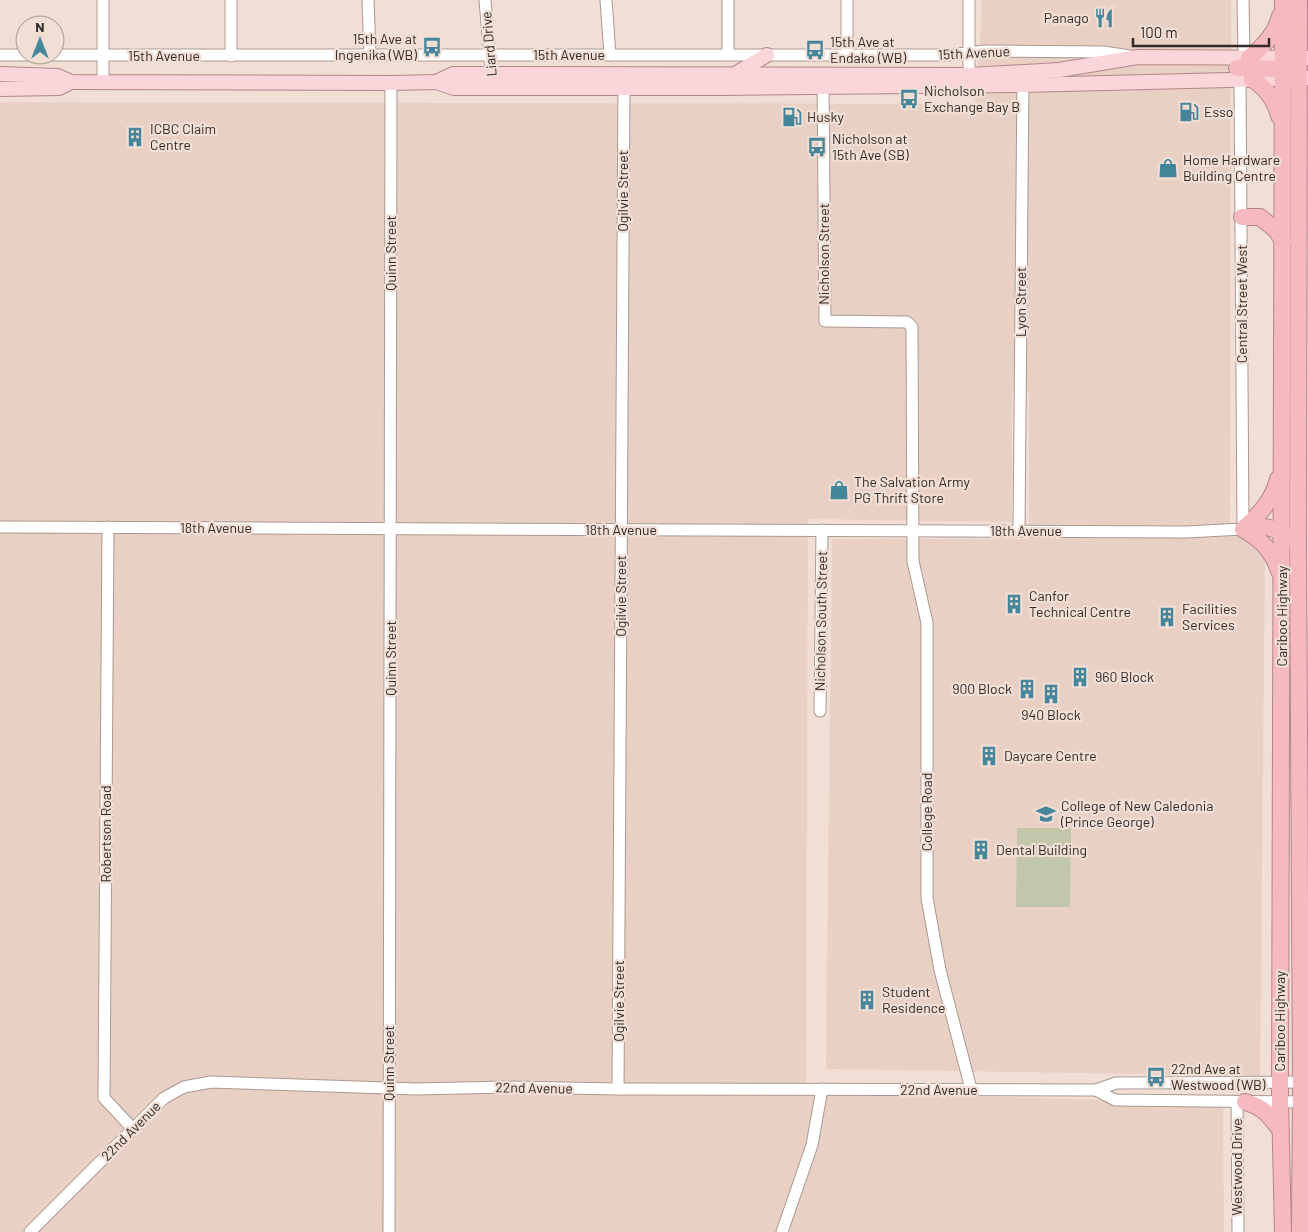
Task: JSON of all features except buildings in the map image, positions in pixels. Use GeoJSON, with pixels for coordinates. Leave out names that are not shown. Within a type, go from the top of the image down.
{"type":"FeatureCollection","features":[{"type":"Feature","properties":{"kind":"highway"},"geometry":{"type":"LineString","coordinates":[[1244,68],[1278,26],[1291,5]]}},
{"type":"Feature","properties":{"kind":"highway"},"geometry":{"type":"LineString","coordinates":[[1291,5],[1308,38]]}},
{"type":"Feature","properties":{"kind":"highway","name":"Cariboo Highway"},"geometry":{"type":"LineString","coordinates":[[1283,1232],[1280,1082],[1283,189],[1291,129],[1295,68],[1291,5]]}},
{"type":"Feature","properties":{"kind":"highway"},"geometry":{"type":"LineString","coordinates":[[1244,68],[1295,68]]}},
{"type":"Feature","properties":{"kind":"highway"},"geometry":{"type":"LineString","coordinates":[[1244,68],[1272,96],[1291,129]]}},
{"type":"Feature","properties":{"kind":"highway"},"geometry":{"type":"LineString","coordinates":[[1291,129],[1308,97]]}},
{"type":"Feature","properties":{"kind":"highway","name":"Cariboo Highway"},"geometry":{"type":"LineString","coordinates":[[1291,129],[1303,487],[1303,510],[1298,550],[1304,1082],[1300,1232]]}},
{"type":"Feature","properties":{"kind":"highway"},"geometry":{"type":"LineString","coordinates":[[1260,217],[1275,204],[1283,189]]}},
{"type":"Feature","properties":{"kind":"highway"},"geometry":{"type":"LineString","coordinates":[[1242,217],[1260,217],[1276,230],[1283,241]]}},
{"type":"Feature","properties":{"kind":"highway"},"geometry":{"type":"LineString","coordinates":[[1243,529],[1262,512],[1270,499],[1282,465]]}},
{"type":"Feature","properties":{"kind":"highway"},"geometry":{"type":"LineString","coordinates":[[1243,529],[1267,526],[1290,537],[1298,550]]}},
{"type":"Feature","properties":{"kind":"highway"},"geometry":{"type":"LineString","coordinates":[[1243,529],[1266,546],[1274,558],[1282,582]]}},
{"type":"Feature","properties":{"kind":"highway"},"geometry":{"type":"LineString","coordinates":[[1241,1102],[1258,1106],[1268,1114],[1281,1131]]}},
{"type":"Feature","properties":{"kind":"highway"},"geometry":{"type":"LineString","coordinates":[[1270,1232],[1282,1206]]}},
{"type":"Feature","properties":{"kind":"main road"},"geometry":{"type":"LineString","coordinates":[[735,74],[767,55]]}},
{"type":"Feature","properties":{"kind":"main road","name":"15th Avenue"},"geometry":{"type":"LineString","coordinates":[[1023,79],[1059,70],[1138,57],[1244,68]]}},
{"type":"Feature","properties":{"kind":"main road","name":"15th Avenue"},"geometry":{"type":"LineString","coordinates":[[436,82],[453,74],[492,74],[624,81],[1023,79],[1169,82],[1185,77],[1244,68]]}},
{"type":"Feature","properties":{"kind":"main road","name":"15th Avenue"},"geometry":{"type":"LineString","coordinates":[[0,74],[58,76],[71,82]]}},
{"type":"Feature","properties":{"kind":"main road","name":"15th Avenue"},"geometry":{"type":"LineString","coordinates":[[0,89],[58,88],[71,82],[436,82],[454,88],[493,88],[735,74],[823,81]]}},
{"type":"Feature","properties":{"kind":"street"},"geometry":{"type":"LineString","coordinates":[[103,0],[103,82]]}},
{"type":"Feature","properties":{"kind":"street"},"geometry":{"type":"LineString","coordinates":[[231,0],[231,56]]}},
{"type":"Feature","properties":{"kind":"street"},"geometry":{"type":"LineString","coordinates":[[368,0],[370,56]]}},
{"type":"Feature","properties":{"kind":"street","name":"Liard Drive"},"geometry":{"type":"LineString","coordinates":[[486,0],[493,88]]}},
{"type":"Feature","properties":{"kind":"street"},"geometry":{"type":"LineString","coordinates":[[606,0],[610,55]]}},
{"type":"Feature","properties":{"kind":"street"},"geometry":{"type":"LineString","coordinates":[[728,0],[728,55]]}},
{"type":"Feature","properties":{"kind":"street"},"geometry":{"type":"LineString","coordinates":[[846,0],[847,55]]}},
{"type":"Feature","properties":{"kind":"street"},"geometry":{"type":"LineString","coordinates":[[969,0],[969,80]]}},
{"type":"Feature","properties":{"kind":"street","name":"Central Street West"},"geometry":{"type":"LineString","coordinates":[[1243,529],[1242,217],[1244,0]]}},
{"type":"Feature","properties":{"kind":"street","name":"15th Avenue"},"geometry":{"type":"LineString","coordinates":[[0,55],[949,56],[984,51],[1104,52],[1138,57]]}},
{"type":"Feature","properties":{"kind":"street","name":"Lyon Street"},"geometry":{"type":"LineString","coordinates":[[1019,531],[1023,79]]}},
{"type":"Feature","properties":{"kind":"street","name":"Ogilvie Street"},"geometry":{"type":"LineString","coordinates":[[618,1089],[624,81]]}},
{"type":"Feature","properties":{"kind":"street","name":"Nicholson Street"},"geometry":{"type":"LineString","coordinates":[[823,81],[824,318],[828,322],[907,322],[912,327],[914,530]]}},
{"type":"Feature","properties":{"kind":"street","name":"Quinn Street"},"geometry":{"type":"LineString","coordinates":[[389,1232],[391,83]]}},
{"type":"Feature","properties":{"kind":"street","name":"18th Avenue"},"geometry":{"type":"LineString","coordinates":[[0,527],[1186,532],[1243,529]]}},
{"type":"Feature","properties":{"kind":"street","name":"Robertson Road"},"geometry":{"type":"LineString","coordinates":[[108,527],[104,1098],[133,1129]]}},
{"type":"Feature","properties":{"kind":"street","name":"Nicholson South Street"},"geometry":{"type":"LineString","coordinates":[[820,711],[822,530]]}},
{"type":"Feature","properties":{"kind":"street","name":"College Road"},"geometry":{"type":"LineString","coordinates":[[914,530],[913,561],[927,622],[927,898],[940,970],[970,1090]]}},
{"type":"Feature","properties":{"kind":"street","name":"22nd Avenue"},"geometry":{"type":"LineString","coordinates":[[30,1232],[164,1098],[184,1087],[211,1082],[389,1088],[506,1087],[822,1090],[1096,1090],[1116,1083],[1304,1082]]}},
{"type":"Feature","properties":{"kind":"street"},"geometry":{"type":"LineString","coordinates":[[782,1232],[812,1145],[822,1090]]}},
{"type":"Feature","properties":{"kind":"street","name":"22nd Avenue"},"geometry":{"type":"LineString","coordinates":[[1096,1090],[1115,1100],[1280,1102],[1304,1110]]}},
{"type":"Feature","properties":{"kind":"street","name":"Westwood Drive"},"geometry":{"type":"LineString","coordinates":[[1238,1232],[1241,1102]]}},
{"type":"Feature","properties":{"kind":"shaded area"},"geometry":{"type":"Polygon","coordinates":[[[982,0],[1231,0],[1230,526],[1265,560],[1260,1076],[826,1069],[832,539],[1029,539],[1029,391],[1012,391],[1012,522],[808,519],[806,1092],[1223,1103],[1224,1232],[0,1232],[0,102],[974,104],[982,0]]]}},
{"type":"Feature","properties":{"kind":"green space"},"geometry":{"type":"Polygon","coordinates":[[[1017,828],[1071,828],[1070,907],[1016,907],[1017,828]]]}},
{"type":"Feature","properties":{"kind":"place","name":"Panago"},"geometry":{"type":"Point","coordinates":[1104,18]}},
{"type":"Feature","properties":{"kind":"place","name":"15th Ave at Ingenika (WB)"},"geometry":{"type":"Point","coordinates":[432,47]}},
{"type":"Feature","properties":{"kind":"place","name":"15th Ave at Endako (WB)"},"geometry":{"type":"Point","coordinates":[815,50]}},
{"type":"Feature","properties":{"kind":"place","name":"Nicholson Exchange Bay B"},"geometry":{"type":"Point","coordinates":[909,99]}},
{"type":"Feature","properties":{"kind":"place","name":"Esso"},"geometry":{"type":"Point","coordinates":[1189,112]}},
{"type":"Feature","properties":{"kind":"place","name":"Husky"},"geometry":{"type":"Point","coordinates":[792,117]}},
{"type":"Feature","properties":{"kind":"place","name":"ICBC Claim Centre"},"geometry":{"type":"Point","coordinates":[135,137]}},
{"type":"Feature","properties":{"kind":"place","name":"Nicholson at 15th Ave (SB)"},"geometry":{"type":"Point","coordinates":[817,147]}},
{"type":"Feature","properties":{"kind":"place","name":"Home Hardware Building Centre"},"geometry":{"type":"Point","coordinates":[1168,168]}},
{"type":"Feature","properties":{"kind":"place","name":"The Salvation Army PG Thrift Store"},"geometry":{"type":"Point","coordinates":[839,490]}},
{"type":"Feature","properties":{"kind":"place","name":"Canfor Technical Centre"},"geometry":{"type":"Point","coordinates":[1014,604]}},
{"type":"Feature","properties":{"kind":"place","name":"Facilities Services"},"geometry":{"type":"Point","coordinates":[1167,617]}},
{"type":"Feature","properties":{"kind":"place","name":"960 Block"},"geometry":{"type":"Point","coordinates":[1080,677]}},
{"type":"Feature","properties":{"kind":"place","name":"900 Block"},"geometry":{"type":"Point","coordinates":[1027,689]}},
{"type":"Feature","properties":{"kind":"place","name":"940 Block"},"geometry":{"type":"Point","coordinates":[1051,694]}},
{"type":"Feature","properties":{"kind":"place","name":"Daycare Centre"},"geometry":{"type":"Point","coordinates":[989,756]}},
{"type":"Feature","properties":{"kind":"place","name":"College of New Caledonia (Prince George)"},"geometry":{"type":"Point","coordinates":[1046,814]}},
{"type":"Feature","properties":{"kind":"place","name":"Dental Building"},"geometry":{"type":"Point","coordinates":[981,850]}},
{"type":"Feature","properties":{"kind":"place","name":"Student Residence"},"geometry":{"type":"Point","coordinates":[867,1000]}},
{"type":"Feature","properties":{"kind":"place","name":"22nd Ave at Westwood (WB)"},"geometry":{"type":"Point","coordinates":[1156,1077]}}]}
